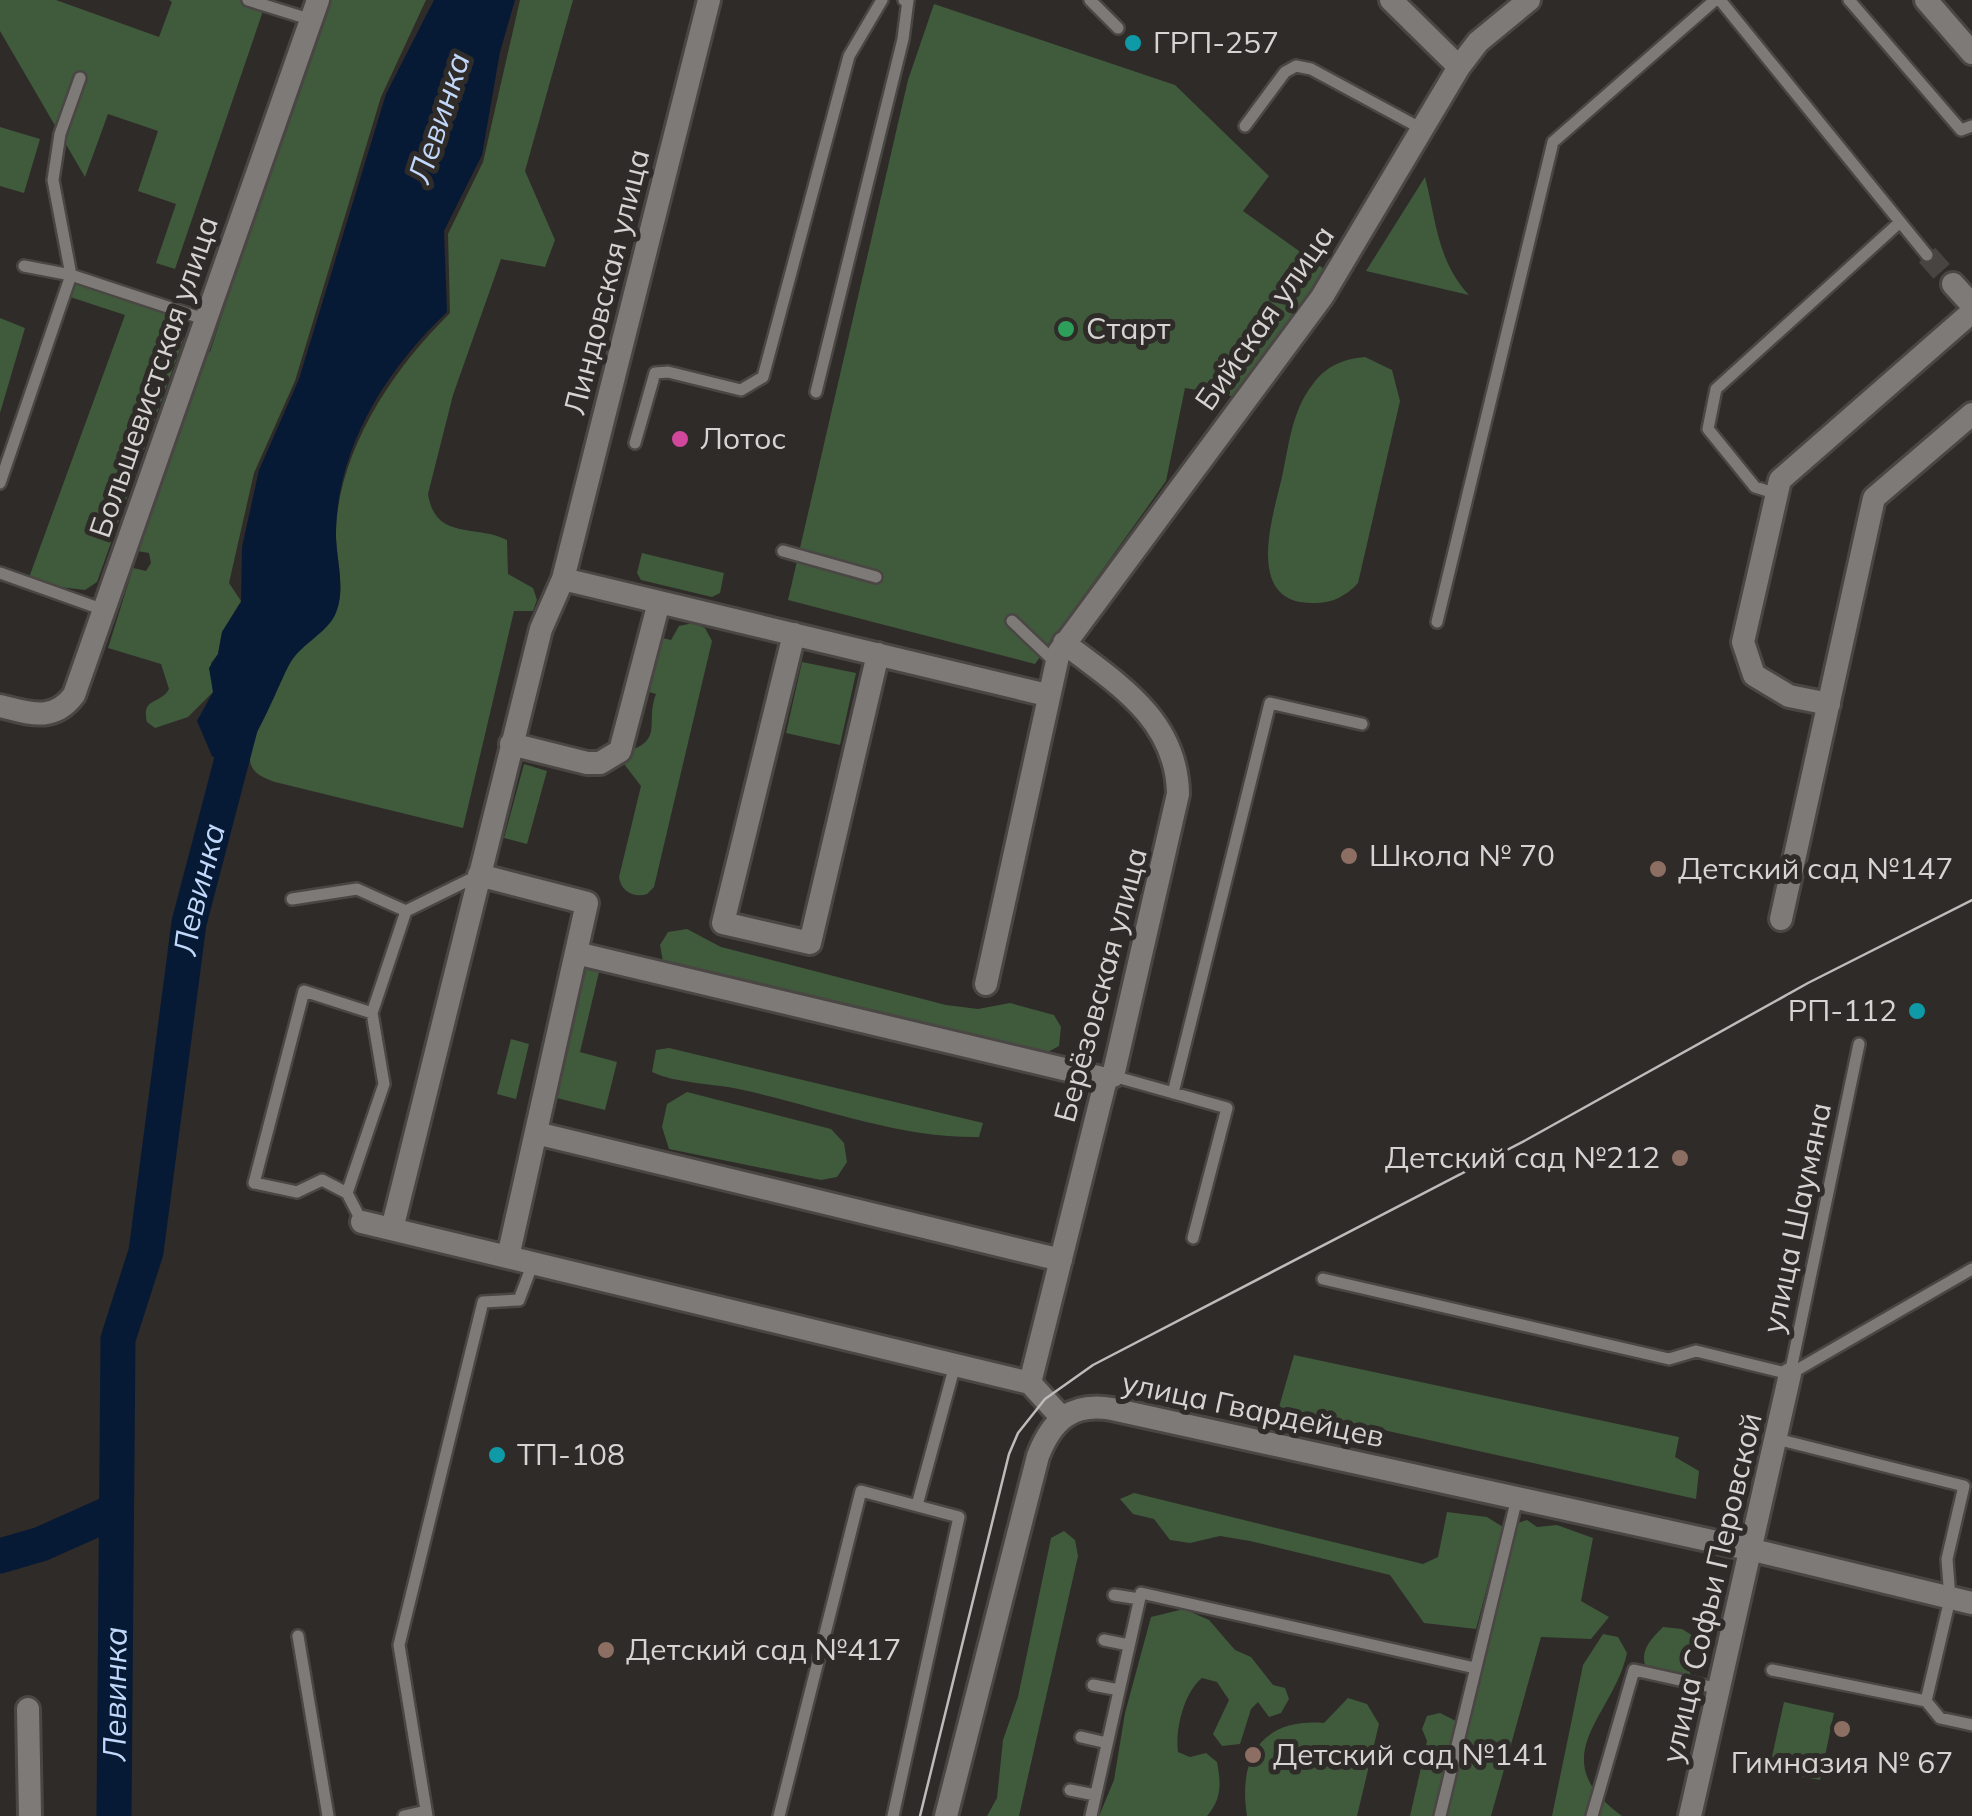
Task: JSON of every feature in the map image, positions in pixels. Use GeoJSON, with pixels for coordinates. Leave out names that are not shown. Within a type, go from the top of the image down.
{"type":"FeatureCollection","features":[{"type":"Feature","properties":{"kind":"street","name":"Линдовская улица"},"geometry":{"type":"LineString","coordinates":[[392,1229],[541,630],[563,579],[709,0]]}},
{"type":"Feature","properties":{"kind":"street"},"geometry":{"type":"LineString","coordinates":[[1391,0],[1460,66]]}},
{"type":"Feature","properties":{"kind":"street","name":"Бийская улица"},"geometry":{"type":"LineString","coordinates":[[1054,668],[1322,297],[1460,66],[1478,42],[1529,0]]}},
{"type":"Feature","properties":{"kind":"street"},"geometry":{"type":"LineString","coordinates":[[1926,0],[1972,54]]}},
{"type":"Feature","properties":{"kind":"street","name":"Большевистская улица"},"geometry":{"type":"LineString","coordinates":[[0,706],[38,716],[64,708],[79,684],[315,10]]}},
{"type":"Feature","properties":{"kind":"street"},"geometry":{"type":"LineString","coordinates":[[1829,704],[1789,696],[1754,675],[1743,642],[1780,480],[1972,309],[1952,284]]}},
{"type":"Feature","properties":{"kind":"street"},"geometry":{"type":"LineString","coordinates":[[1781,919],[1874,498],[1972,414]]}},
{"type":"Feature","properties":{"kind":"street"},"geometry":{"type":"LineString","coordinates":[[563,579],[878,654],[1054,668],[986,984]]}},
{"type":"Feature","properties":{"kind":"street"},"geometry":{"type":"LineString","coordinates":[[512,744],[600,764],[620,751],[658,602]]}},
{"type":"Feature","properties":{"kind":"street"},"geometry":{"type":"LineString","coordinates":[[794,634],[724,924],[810,944],[878,654]]}},
{"type":"Feature","properties":{"kind":"street","name":"Берёзовская улица"},"geometry":{"type":"LineString","coordinates":[[1030,1383],[1177,811],[1178,776],[1168,744],[1154,719],[1136,699],[1054,668]]}},
{"type":"Feature","properties":{"kind":"street"},"geometry":{"type":"LineString","coordinates":[[479,876],[587,903],[508,1257]]}},
{"type":"Feature","properties":{"kind":"street"},"geometry":{"type":"LineString","coordinates":[[576,953],[1110,1078]]}},
{"type":"Feature","properties":{"kind":"street"},"geometry":{"type":"LineString","coordinates":[[536,1133],[1061,1260]]}},
{"type":"Feature","properties":{"kind":"street"},"geometry":{"type":"LineString","coordinates":[[362,1222],[1030,1383],[1061,1417],[1038,1456],[946,1816]]}},
{"type":"Feature","properties":{"kind":"street","name":"улица Софьи Перовской"},"geometry":{"type":"LineString","coordinates":[[1690,1816],[1790,1374]]}},
{"type":"Feature","properties":{"kind":"street","name":"улица Гвардейцев"},"geometry":{"type":"LineString","coordinates":[[1061,1417],[1075,1409],[1112,1409],[1753,1550],[1961,1601]]}},
{"type":"Feature","properties":{"kind":"street"},"geometry":{"type":"LineString","coordinates":[[28,1709],[30,1816]]}},
{"type":"Feature","properties":{"kind":"lane"},"geometry":{"type":"LineString","coordinates":[[248,0],[315,10]]}},
{"type":"Feature","properties":{"kind":"lane"},"geometry":{"type":"LineString","coordinates":[[635,443],[655,374],[668,372],[740,390],[763,378],[850,56],[882,0]]}},
{"type":"Feature","properties":{"kind":"lane"},"geometry":{"type":"LineString","coordinates":[[816,392],[903,39],[907,0]]}},
{"type":"Feature","properties":{"kind":"lane"},"geometry":{"type":"LineString","coordinates":[[1090,0],[1118,28]]}},
{"type":"Feature","properties":{"kind":"lane"},"geometry":{"type":"LineString","coordinates":[[1437,622],[1554,142],[1717,0],[1926,255]]}},
{"type":"Feature","properties":{"kind":"lane"},"geometry":{"type":"LineString","coordinates":[[1849,0],[1962,130],[1972,126]]}},
{"type":"Feature","properties":{"kind":"lane"},"geometry":{"type":"LineString","coordinates":[[1245,126],[1286,72],[1296,66],[1311,68],[1422,129]]}},
{"type":"Feature","properties":{"kind":"lane"},"geometry":{"type":"LineString","coordinates":[[0,483],[71,275],[52,180],[60,134],[80,78]]}},
{"type":"Feature","properties":{"kind":"lane"},"geometry":{"type":"LineString","coordinates":[[1777,494],[1755,487],[1708,429],[1716,389],[1900,222]]}},
{"type":"Feature","properties":{"kind":"lane"},"geometry":{"type":"LineString","coordinates":[[24,266],[71,275],[204,319]]}},
{"type":"Feature","properties":{"kind":"lane"},"geometry":{"type":"LineString","coordinates":[[783,551],[876,578]]}},
{"type":"Feature","properties":{"kind":"lane"},"geometry":{"type":"LineString","coordinates":[[0,573],[104,610]]}},
{"type":"Feature","properties":{"kind":"lane"},"geometry":{"type":"LineString","coordinates":[[1012,621],[1054,668]]}},
{"type":"Feature","properties":{"kind":"lane"},"geometry":{"type":"LineString","coordinates":[[1173,1093],[1270,704],[1362,724]]}},
{"type":"Feature","properties":{"kind":"lane"},"geometry":{"type":"LineString","coordinates":[[348,1193],[384,1084],[372,1013],[406,911],[479,876]]}},
{"type":"Feature","properties":{"kind":"lane"},"geometry":{"type":"LineString","coordinates":[[292,900],[357,889],[406,911]]}},
{"type":"Feature","properties":{"kind":"lane"},"geometry":{"type":"LineString","coordinates":[[362,1222],[348,1193],[322,1180],[297,1192],[254,1184],[304,992],[372,1013]]}},
{"type":"Feature","properties":{"kind":"lane","name":"улица Шаумяна"},"geometry":{"type":"LineString","coordinates":[[1790,1374],[1859,1044]]}},
{"type":"Feature","properties":{"kind":"lane"},"geometry":{"type":"LineString","coordinates":[[1110,1078],[1227,1108],[1193,1238]]}},
{"type":"Feature","properties":{"kind":"lane"},"geometry":{"type":"LineString","coordinates":[[404,1816],[427,1814],[399,1645],[482,1302],[519,1300],[533,1263]]}},
{"type":"Feature","properties":{"kind":"lane","name":"улица Шаумяна"},"geometry":{"type":"LineString","coordinates":[[1790,1374],[1972,1269]]}},
{"type":"Feature","properties":{"kind":"lane"},"geometry":{"type":"LineString","coordinates":[[1323,1279],[1669,1359],[1696,1351],[1790,1374]]}},
{"type":"Feature","properties":{"kind":"lane"},"geometry":{"type":"LineString","coordinates":[[917,1505],[955,1365]]}},
{"type":"Feature","properties":{"kind":"lane"},"geometry":{"type":"LineString","coordinates":[[1777,1439],[1964,1486],[1947,1559],[1961,1601],[1926,1701]]}},
{"type":"Feature","properties":{"kind":"lane"},"geometry":{"type":"LineString","coordinates":[[779,1816],[861,1491],[959,1517],[894,1816]]}},
{"type":"Feature","properties":{"kind":"lane"},"geometry":{"type":"LineString","coordinates":[[1440,1816],[1517,1498]]}},
{"type":"Feature","properties":{"kind":"lane"},"geometry":{"type":"LineString","coordinates":[[1091,1816],[1141,1593],[1474,1668]]}},
{"type":"Feature","properties":{"kind":"lane"},"geometry":{"type":"LineString","coordinates":[[1114,1595],[1139,1599]]}},
{"type":"Feature","properties":{"kind":"lane"},"geometry":{"type":"LineString","coordinates":[[298,1636],[328,1816]]}},
{"type":"Feature","properties":{"kind":"lane"},"geometry":{"type":"LineString","coordinates":[[1104,1640],[1129,1645]]}},
{"type":"Feature","properties":{"kind":"lane"},"geometry":{"type":"LineString","coordinates":[[1592,1816],[1634,1670],[1720,1689]]}},
{"type":"Feature","properties":{"kind":"lane"},"geometry":{"type":"LineString","coordinates":[[1772,1670],[1926,1701],[1940,1718],[1972,1726]]}},
{"type":"Feature","properties":{"kind":"lane"},"geometry":{"type":"LineString","coordinates":[[1093,1685],[1119,1690]]}},
{"type":"Feature","properties":{"kind":"lane"},"geometry":{"type":"LineString","coordinates":[[1082,1737],[1107,1743]]}},
{"type":"Feature","properties":{"kind":"lane"},"geometry":{"type":"LineString","coordinates":[[1070,1790],[1096,1795]]}},
{"type":"Feature","properties":{"kind":"green space"},"geometry":{"type":"Polygon","coordinates":[[[0,0],[56,0],[159,37],[172,2],[169,0],[248,0],[265,5],[175,269],[156,263],[176,204],[138,191],[158,131],[108,114],[85,177],[0,31],[0,0]]]}},
{"type":"Feature","properties":{"kind":"green space"},"geometry":{"type":"Polygon","coordinates":[[[324,0],[426,0],[381,97],[295,381],[254,473],[229,583],[241,601],[222,632],[218,654],[211,663],[213,692],[188,717],[155,728],[147,722],[147,709],[169,689],[161,664],[108,648],[133,568],[146,571],[151,563],[149,553],[137,551],[143,522],[204,352],[210,352],[324,0]]]}},
{"type":"Feature","properties":{"kind":"green space"},"geometry":{"type":"Polygon","coordinates":[[[520,0],[573,0],[525,171],[555,240],[545,267],[501,259],[453,395],[428,494],[432,509],[448,525],[507,540],[508,574],[533,588],[537,600],[533,611],[514,611],[463,828],[275,782],[255,771],[250,755],[259,723],[286,670],[301,647],[331,621],[338,605],[336,525],[340,495],[360,437],[409,358],[450,313],[448,234],[483,162],[520,0]]]}},
{"type":"Feature","properties":{"kind":"green space","name":"Старт"},"geometry":{"type":"Polygon","coordinates":[[[934,4],[1175,85],[1269,176],[1243,211],[1327,271],[1232,396],[1185,388],[1166,481],[1035,664],[788,600],[908,80],[934,4]]]}},
{"type":"Feature","properties":{"kind":"green space"},"geometry":{"type":"Polygon","coordinates":[[[0,127],[40,139],[24,193],[0,186],[0,127]]]}},
{"type":"Feature","properties":{"kind":"green space"},"geometry":{"type":"Polygon","coordinates":[[[1425,177],[1444,254],[1469,295],[1366,271],[1425,177]]]}},
{"type":"Feature","properties":{"kind":"green space"},"geometry":{"type":"Polygon","coordinates":[[[71,275],[172,314],[179,318],[184,338],[97,582],[85,590],[27,583],[125,315],[64,295],[71,275]]]}},
{"type":"Feature","properties":{"kind":"green space"},"geometry":{"type":"Polygon","coordinates":[[[0,318],[25,328],[0,413],[0,318]]]}},
{"type":"Feature","properties":{"kind":"green space"},"geometry":{"type":"Polygon","coordinates":[[[1365,357],[1392,370],[1400,401],[1358,583],[1331,601],[1290,599],[1277,588],[1268,554],[1273,513],[1296,416],[1306,394],[1324,372],[1342,362],[1365,357]]]}},
{"type":"Feature","properties":{"kind":"green space"},"geometry":{"type":"Polygon","coordinates":[[[642,553],[724,573],[720,593],[712,597],[641,580],[637,573],[642,553]]]}},
{"type":"Feature","properties":{"kind":"green space"},"geometry":{"type":"Polygon","coordinates":[[[693,623],[705,628],[712,641],[654,887],[647,894],[633,894],[622,887],[619,877],[641,786],[624,764],[629,751],[646,741],[652,729],[656,694],[646,691],[658,637],[671,640],[679,626],[693,623]]]}},
{"type":"Feature","properties":{"kind":"green space"},"geometry":{"type":"Polygon","coordinates":[[[802,662],[856,673],[840,745],[786,733],[802,662]]]}},
{"type":"Feature","properties":{"kind":"green space"},"geometry":{"type":"Polygon","coordinates":[[[524,764],[547,771],[527,844],[504,838],[524,764]]]}},
{"type":"Feature","properties":{"kind":"green space"},"geometry":{"type":"Polygon","coordinates":[[[687,929],[721,947],[946,1005],[978,1009],[1010,1003],[1054,1015],[1061,1027],[1059,1046],[1046,1053],[1024,1050],[684,971],[663,962],[660,945],[668,932],[687,929]]]}},
{"type":"Feature","properties":{"kind":"green space"},"geometry":{"type":"Polygon","coordinates":[[[583,969],[599,972],[580,1052],[617,1062],[605,1110],[553,1097],[583,969]]]}},
{"type":"Feature","properties":{"kind":"green space"},"geometry":{"type":"Polygon","coordinates":[[[511,1039],[529,1044],[516,1099],[497,1094],[511,1039]]]}},
{"type":"Feature","properties":{"kind":"green space"},"geometry":{"type":"Polygon","coordinates":[[[669,1048],[983,1123],[979,1137],[919,1132],[652,1072],[656,1050],[669,1048]]]}},
{"type":"Feature","properties":{"kind":"green space"},"geometry":{"type":"Polygon","coordinates":[[[687,1092],[831,1129],[844,1143],[847,1162],[837,1177],[821,1180],[669,1149],[662,1127],[667,1104],[687,1092]]]}},
{"type":"Feature","properties":{"kind":"green space"},"geometry":{"type":"Polygon","coordinates":[[[1294,1355],[1679,1437],[1675,1457],[1699,1471],[1696,1499],[1279,1407],[1294,1355]]]}},
{"type":"Feature","properties":{"kind":"green space"},"geometry":{"type":"Polygon","coordinates":[[[1134,1493],[1423,1564],[1438,1557],[1447,1512],[1487,1517],[1503,1527],[1476,1629],[1424,1623],[1390,1575],[1220,1536],[1190,1543],[1170,1540],[1154,1519],[1133,1514],[1120,1499],[1134,1493]]]}},
{"type":"Feature","properties":{"kind":"green space"},"geometry":{"type":"Polygon","coordinates":[[[1527,1520],[1537,1527],[1557,1525],[1593,1538],[1581,1601],[1609,1617],[1591,1639],[1541,1637],[1491,1816],[1447,1816],[1518,1523],[1527,1520]]]}},
{"type":"Feature","properties":{"kind":"green space"},"geometry":{"type":"Polygon","coordinates":[[[1064,1531],[1075,1540],[1078,1556],[1019,1816],[987,1816],[997,1798],[1003,1740],[1018,1697],[1051,1538],[1064,1531]]]}},
{"type":"Feature","properties":{"kind":"green space"},"geometry":{"type":"Polygon","coordinates":[[[1184,1609],[1209,1620],[1235,1650],[1251,1657],[1273,1685],[1285,1688],[1289,1699],[1281,1713],[1269,1717],[1258,1702],[1251,1709],[1240,1744],[1222,1746],[1213,1734],[1229,1700],[1217,1682],[1202,1678],[1190,1692],[1182,1712],[1178,1752],[1190,1757],[1206,1753],[1217,1762],[1219,1790],[1212,1810],[1207,1816],[1099,1816],[1114,1780],[1125,1713],[1151,1617],[1184,1609]]]}},
{"type":"Feature","properties":{"kind":"green space"},"geometry":{"type":"Polygon","coordinates":[[[1663,1627],[1682,1629],[1703,1642],[1692,1655],[1690,1674],[1671,1681],[1650,1676],[1644,1661],[1648,1644],[1663,1627]]]}},
{"type":"Feature","properties":{"kind":"green space"},"geometry":{"type":"Polygon","coordinates":[[[1603,1634],[1618,1637],[1627,1653],[1584,1755],[1586,1774],[1598,1795],[1622,1816],[1552,1816],[1583,1665],[1603,1634]]]}},
{"type":"Feature","properties":{"kind":"green space"},"geometry":{"type":"Polygon","coordinates":[[[1348,1698],[1367,1704],[1379,1724],[1357,1816],[1247,1816],[1246,1777],[1258,1746],[1284,1727],[1324,1723],[1348,1698]]]}},
{"type":"Feature","properties":{"kind":"green space"},"geometry":{"type":"Polygon","coordinates":[[[1784,1702],[1834,1713],[1820,1780],[1769,1770],[1784,1702]]]}},
{"type":"Feature","properties":{"kind":"green space"},"geometry":{"type":"Polygon","coordinates":[[[1440,1713],[1456,1721],[1433,1816],[1410,1816],[1427,1741],[1422,1729],[1427,1716],[1440,1713]]]}},
{"type":"Feature","properties":{"kind":"water"},"geometry":{"type":"Polygon","coordinates":[[[434,0],[515,0],[500,52],[482,155],[444,231],[447,312],[386,384],[356,439],[339,499],[336,531],[340,595],[335,615],[289,665],[254,738],[227,767],[212,756],[197,721],[213,692],[209,668],[218,654],[222,632],[241,602],[242,547],[259,470],[299,379],[386,94],[434,0]]]}},
{"type":"Feature","properties":{"kind":"waterway","name":"Левинка"},"geometry":{"type":"LineString","coordinates":[[114,1816],[118,1339],[146,1252],[189,923],[242,721]]}},
{"type":"Feature","properties":{"kind":"waterway"},"geometry":{"type":"LineString","coordinates":[[0,1556],[41,1544],[115,1511]]}},
{"type":"Feature","properties":{"kind":"tunnel"},"geometry":{"type":"LineString","coordinates":[[1927,255],[1953,284]]}},
{"type":"Feature","properties":{"kind":"tram line"},"geometry":{"type":"LineString","coordinates":[[920,1816],[1009,1454],[1018,1433],[1045,1399],[1093,1365],[1526,1140],[1808,983],[1972,900]]}},
{"type":"Feature","properties":{"kind":"place","name":"ГРП-257"},"geometry":{"type":"Point","coordinates":[1133,43]}},
{"type":"Feature","properties":{"kind":"place","name":"Старт"},"geometry":{"type":"Point","coordinates":[1066,329]}},
{"type":"Feature","properties":{"kind":"place","name":"Лотос"},"geometry":{"type":"Point","coordinates":[680,439]}},
{"type":"Feature","properties":{"kind":"place","name":"Школа № 70"},"geometry":{"type":"Point","coordinates":[1349,856]}},
{"type":"Feature","properties":{"kind":"place","name":"Детский сад №147"},"geometry":{"type":"Point","coordinates":[1658,869]}},
{"type":"Feature","properties":{"kind":"place","name":"РП-112"},"geometry":{"type":"Point","coordinates":[1917,1011]}},
{"type":"Feature","properties":{"kind":"place","name":"Детский сад №212"},"geometry":{"type":"Point","coordinates":[1680,1158]}},
{"type":"Feature","properties":{"kind":"place","name":"ТП-108"},"geometry":{"type":"Point","coordinates":[497,1455]}},
{"type":"Feature","properties":{"kind":"place","name":"Детский сад №417"},"geometry":{"type":"Point","coordinates":[606,1650]}},
{"type":"Feature","properties":{"kind":"place","name":"Гимназия № 67"},"geometry":{"type":"Point","coordinates":[1842,1729]}},
{"type":"Feature","properties":{"kind":"place","name":"Детский сад №141"},"geometry":{"type":"Point","coordinates":[1253,1755]}}]}
